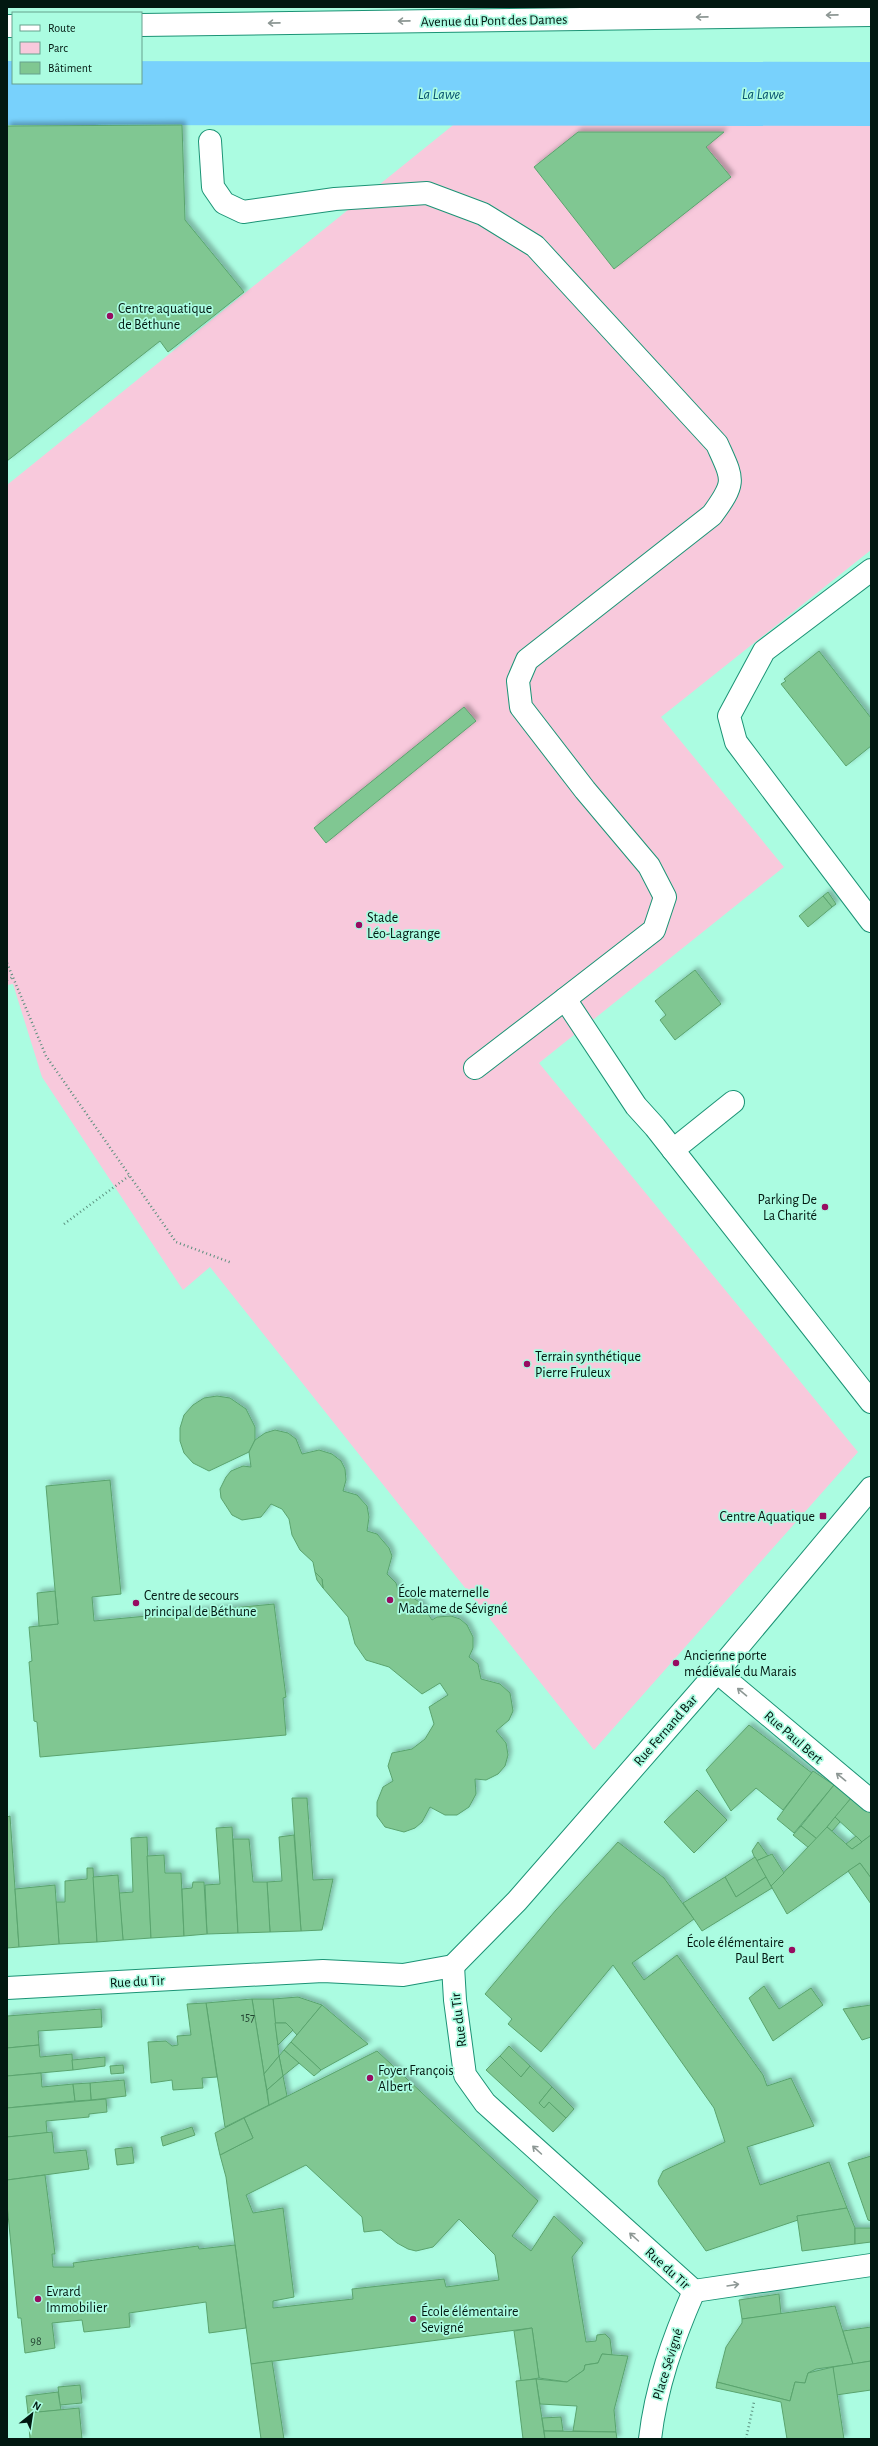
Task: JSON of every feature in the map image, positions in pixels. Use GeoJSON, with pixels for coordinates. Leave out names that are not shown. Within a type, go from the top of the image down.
{"type":"FeatureCollection","features":[{"type":"Feature","properties":{"kind":"street","name":"Avenue du Pont des Dames"},"geometry":{"type":"LineString","coordinates":[[142,25],[871,15]]}},
{"type":"Feature","properties":{"kind":"street"},"geometry":{"type":"LineString","coordinates":[[210,141],[213,187],[224,203],[243,212],[335,199],[427,193],[483,214],[535,246],[716,444],[731,476],[727,495],[712,516],[527,660],[518,681],[521,707],[585,790],[649,866],[665,897],[654,930],[475,1068]]}},
{"type":"Feature","properties":{"kind":"street"},"geometry":{"type":"LineString","coordinates":[[871,570],[764,651],[729,716],[736,742],[871,921]]}},
{"type":"Feature","properties":{"kind":"street"},"geometry":{"type":"LineString","coordinates":[[565,999],[636,1106],[673,1150],[871,1402]]}},
{"type":"Feature","properties":{"kind":"street"},"geometry":{"type":"LineString","coordinates":[[673,1150],[733,1102]]}},
{"type":"Feature","properties":{"kind":"street","name":"Rue Fernand Bar"},"geometry":{"type":"LineString","coordinates":[[453,1966],[517,1901],[717,1672],[871,1488]]}},
{"type":"Feature","properties":{"kind":"street","name":"Rue Paul Bert"},"geometry":{"type":"LineString","coordinates":[[717,1672],[871,1801]]}},
{"type":"Feature","properties":{"kind":"street","name":"Rue du Tir"},"geometry":{"type":"LineString","coordinates":[[7,1988],[323,1971],[403,1975],[453,1966],[455,2000],[465,2075],[485,2103],[694,2291],[871,2265]]}},
{"type":"Feature","properties":{"kind":"street","name":"Place Sévigné"},"geometry":{"type":"LineString","coordinates":[[650,2439],[654,2404],[673,2342],[694,2291]]}},
{"type":"Feature","properties":{"kind":"path"},"geometry":{"type":"LineString","coordinates":[[7,963],[46,1056],[176,1242],[232,1263]]}},
{"type":"Feature","properties":{"kind":"path"},"geometry":{"type":"LineString","coordinates":[[7,980],[12,977]]}},
{"type":"Feature","properties":{"kind":"path"},"geometry":{"type":"LineString","coordinates":[[64,1224],[129,1176]]}},
{"type":"Feature","properties":{"kind":"path"},"geometry":{"type":"LineString","coordinates":[[746,2439],[754,2402]]}},
{"type":"Feature","properties":{"kind":"green space","name":"Stade Léo-Lagrange"},"geometry":{"type":"Polygon","coordinates":[[[871,102],[871,550],[661,717],[784,867],[539,1063],[858,1452],[594,1750],[210,1267],[183,1290],[42,1077],[13,984],[7,985],[7,485],[478,105],[677,111],[871,102]]]}},
{"type":"Feature","properties":{"kind":"building","name":"Centre aquatique de Béthune"},"geometry":{"type":"Polygon","coordinates":[[[182,125],[185,220],[244,292],[168,352],[160,341],[7,461],[7,126],[182,125]]]}},
{"type":"Feature","properties":{"kind":"building"},"geometry":{"type":"Polygon","coordinates":[[[578,132],[724,132],[706,147],[731,177],[614,269],[534,167],[578,132]]]}},
{"type":"Feature","properties":{"kind":"building"},"geometry":{"type":"Polygon","coordinates":[[[819,651],[871,718],[871,746],[846,766],[781,684],[786,681],[784,679],[819,651]]]}},
{"type":"Feature","properties":{"kind":"building"},"geometry":{"type":"Polygon","coordinates":[[[464,707],[476,721],[326,843],[314,828],[464,707]]]}},
{"type":"Feature","properties":{"kind":"building"},"geometry":{"type":"Polygon","coordinates":[[[828,892],[836,904],[832,907],[823,896],[828,892]]]}},
{"type":"Feature","properties":{"kind":"building"},"geometry":{"type":"Polygon","coordinates":[[[823,896],[832,907],[808,927],[799,916],[823,896]]]}},
{"type":"Feature","properties":{"kind":"building"},"geometry":{"type":"Polygon","coordinates":[[[695,970],[721,1004],[675,1040],[660,1020],[666,1015],[655,1001],[695,970]]]}},
{"type":"Feature","properties":{"kind":"building"},"geometry":{"type":"Polygon","coordinates":[[[217,1396],[230,1398],[246,1409],[255,1427],[255,1440],[249,1452],[209,1471],[193,1463],[184,1453],[180,1441],[180,1428],[184,1415],[193,1405],[204,1398],[217,1396]]]}},
{"type":"Feature","properties":{"kind":"building"},"geometry":{"type":"Polygon","coordinates":[[[275,1430],[288,1433],[296,1439],[302,1454],[319,1450],[332,1454],[341,1461],[345,1469],[346,1480],[343,1491],[357,1495],[367,1506],[369,1517],[367,1531],[377,1534],[389,1548],[392,1556],[387,1574],[396,1583],[400,1597],[413,1598],[421,1603],[432,1620],[437,1617],[451,1616],[460,1619],[467,1625],[473,1637],[473,1648],[469,1657],[478,1664],[481,1679],[500,1684],[510,1693],[513,1711],[509,1720],[496,1731],[506,1743],[508,1755],[505,1766],[498,1774],[486,1780],[475,1779],[476,1794],[469,1807],[457,1815],[445,1815],[430,1807],[422,1822],[415,1828],[404,1832],[385,1827],[377,1816],[377,1802],[383,1787],[393,1781],[388,1766],[392,1753],[412,1749],[425,1739],[434,1724],[429,1707],[448,1695],[440,1683],[422,1694],[389,1667],[366,1660],[355,1644],[348,1617],[323,1588],[322,1579],[315,1572],[313,1562],[300,1550],[292,1535],[289,1519],[282,1509],[271,1504],[261,1517],[242,1520],[232,1515],[221,1498],[220,1489],[231,1471],[243,1466],[251,1467],[249,1452],[255,1440],[265,1433],[275,1430]]]}},
{"type":"Feature","properties":{"kind":"building"},"geometry":{"type":"Polygon","coordinates":[[[110,1480],[121,1594],[92,1597],[94,1621],[274,1604],[286,1697],[283,1698],[286,1735],[40,1757],[37,1722],[34,1721],[29,1662],[32,1661],[29,1627],[58,1624],[46,1486],[110,1480]]]}},
{"type":"Feature","properties":{"kind":"building"},"geometry":{"type":"Polygon","coordinates":[[[315,1572],[322,1579],[323,1588],[317,1580],[315,1572]]]}},
{"type":"Feature","properties":{"kind":"building"},"geometry":{"type":"Polygon","coordinates":[[[55,1591],[58,1624],[39,1626],[37,1593],[55,1591]]]}},
{"type":"Feature","properties":{"kind":"building"},"geometry":{"type":"Polygon","coordinates":[[[749,1725],[812,1773],[783,1810],[756,1788],[731,1811],[706,1770],[749,1725]]]}},
{"type":"Feature","properties":{"kind":"building"},"geometry":{"type":"Polygon","coordinates":[[[813,1771],[834,1785],[794,1833],[777,1819],[813,1771]]]}},
{"type":"Feature","properties":{"kind":"building"},"geometry":{"type":"Polygon","coordinates":[[[834,1785],[852,1797],[817,1839],[801,1826],[834,1785]]]}},
{"type":"Feature","properties":{"kind":"building"},"geometry":{"type":"Polygon","coordinates":[[[697,1790],[727,1820],[694,1853],[664,1822],[697,1790]]]}},
{"type":"Feature","properties":{"kind":"building"},"geometry":{"type":"Polygon","coordinates":[[[852,1797],[871,1811],[871,1835],[862,1842],[835,1817],[852,1797]]]}},
{"type":"Feature","properties":{"kind":"building"},"geometry":{"type":"Polygon","coordinates":[[[292,1798],[307,1798],[313,1880],[333,1879],[322,1930],[301,1931],[292,1798]]]}},
{"type":"Feature","properties":{"kind":"building"},"geometry":{"type":"Polygon","coordinates":[[[10,1816],[19,1947],[7,1948],[7,1817],[10,1816]]]}},
{"type":"Feature","properties":{"kind":"building"},"geometry":{"type":"Polygon","coordinates":[[[835,1817],[840,1822],[832,1831],[827,1827],[835,1817]]]}},
{"type":"Feature","properties":{"kind":"building"},"geometry":{"type":"Polygon","coordinates":[[[801,1826],[817,1839],[809,1848],[793,1835],[801,1826]]]}},
{"type":"Feature","properties":{"kind":"building"},"geometry":{"type":"Polygon","coordinates":[[[232,1827],[238,1933],[207,1934],[205,1885],[220,1884],[216,1828],[232,1827]]]}},
{"type":"Feature","properties":{"kind":"building"},"geometry":{"type":"Polygon","coordinates":[[[827,1827],[852,1849],[871,1835],[871,1878],[860,1863],[787,1914],[771,1886],[827,1827]]]}},
{"type":"Feature","properties":{"kind":"building"},"geometry":{"type":"Polygon","coordinates":[[[294,1835],[301,1931],[270,1932],[267,1882],[282,1881],[279,1837],[294,1835]]]}},
{"type":"Feature","properties":{"kind":"building"},"geometry":{"type":"Polygon","coordinates":[[[856,1836],[862,1842],[852,1849],[846,1844],[856,1836]]]}},
{"type":"Feature","properties":{"kind":"building"},"geometry":{"type":"Polygon","coordinates":[[[147,1837],[151,1938],[123,1940],[119,1893],[133,1892],[131,1838],[147,1837]]]}},
{"type":"Feature","properties":{"kind":"building"},"geometry":{"type":"Polygon","coordinates":[[[233,1839],[249,1839],[253,1882],[267,1882],[270,1932],[238,1933],[233,1839]]]}},
{"type":"Feature","properties":{"kind":"building"},"geometry":{"type":"Polygon","coordinates":[[[618,1842],[664,1878],[694,1919],[632,1963],[644,1980],[677,1955],[763,2075],[767,2086],[791,2078],[814,2126],[747,2147],[760,2185],[829,2162],[847,2208],[797,2216],[798,2220],[706,2251],[659,2185],[658,2181],[663,2171],[725,2142],[714,2108],[613,1965],[541,2052],[508,2024],[512,2019],[485,1994],[556,1910],[618,1842]]]}},
{"type":"Feature","properties":{"kind":"building"},"geometry":{"type":"Polygon","coordinates":[[[758,1842],[768,1856],[756,1861],[752,1851],[758,1842]]]}},
{"type":"Feature","properties":{"kind":"building"},"geometry":{"type":"Polygon","coordinates":[[[772,1854],[784,1873],[771,1886],[756,1861],[772,1854]]]}},
{"type":"Feature","properties":{"kind":"building"},"geometry":{"type":"Polygon","coordinates":[[[164,1855],[165,1873],[181,1873],[184,1936],[151,1938],[147,1856],[164,1855]]]}},
{"type":"Feature","properties":{"kind":"building"},"geometry":{"type":"Polygon","coordinates":[[[755,1857],[766,1877],[736,1897],[725,1877],[755,1857]]]}},
{"type":"Feature","properties":{"kind":"building"},"geometry":{"type":"Polygon","coordinates":[[[860,1863],[871,1878],[871,1904],[848,1871],[860,1863]]]}},
{"type":"Feature","properties":{"kind":"building"},"geometry":{"type":"Polygon","coordinates":[[[87,1868],[93,1868],[97,1942],[59,1944],[56,1902],[65,1902],[65,1881],[87,1879],[87,1868]]]}},
{"type":"Feature","properties":{"kind":"building"},"geometry":{"type":"Polygon","coordinates":[[[118,1875],[123,1940],[97,1942],[93,1877],[118,1875]]]}},
{"type":"Feature","properties":{"kind":"building"},"geometry":{"type":"Polygon","coordinates":[[[725,1877],[736,1897],[766,1877],[772,1888],[702,1931],[683,1903],[725,1877]]]}},
{"type":"Feature","properties":{"kind":"building"},"geometry":{"type":"Polygon","coordinates":[[[193,1882],[204,1882],[207,1934],[184,1936],[182,1889],[192,1888],[193,1882]]]}},
{"type":"Feature","properties":{"kind":"building"},"geometry":{"type":"Polygon","coordinates":[[[55,1885],[59,1944],[19,1947],[15,1889],[55,1885]]]}},
{"type":"Feature","properties":{"kind":"building"},"geometry":{"type":"Polygon","coordinates":[[[764,1986],[779,2009],[811,1988],[823,2005],[773,2041],[749,1998],[764,1986]]]}},
{"type":"Feature","properties":{"kind":"building"},"geometry":{"type":"Polygon","coordinates":[[[298,1997],[322,2005],[297,2035],[286,2023],[275,2023],[273,1999],[298,1997]]]}},
{"type":"Feature","properties":{"kind":"building"},"geometry":{"type":"Polygon","coordinates":[[[252,1999],[273,1999],[279,2056],[264,2074],[252,1999]]]}},
{"type":"Feature","properties":{"kind":"building"},"geometry":{"type":"Polygon","coordinates":[[[252,1999],[269,2105],[225,2127],[206,2003],[252,1999]]]}},
{"type":"Feature","properties":{"kind":"building"},"geometry":{"type":"Polygon","coordinates":[[[206,2003],[217,2077],[202,2078],[203,2088],[173,2090],[172,2080],[151,2083],[148,2042],[166,2041],[172,2046],[178,2045],[177,2036],[191,2035],[187,2004],[206,2003]]]}},
{"type":"Feature","properties":{"kind":"building"},"geometry":{"type":"Polygon","coordinates":[[[322,2005],[368,2044],[321,2070],[291,2042],[322,2005]]]}},
{"type":"Feature","properties":{"kind":"building"},"geometry":{"type":"Polygon","coordinates":[[[871,2005],[871,2037],[862,2040],[843,2009],[871,2005]]]}},
{"type":"Feature","properties":{"kind":"building"},"geometry":{"type":"Polygon","coordinates":[[[101,2009],[102,2027],[38,2031],[39,2045],[7,2048],[7,2016],[101,2009]]]}},
{"type":"Feature","properties":{"kind":"building"},"geometry":{"type":"Polygon","coordinates":[[[275,2023],[286,2023],[293,2030],[278,2045],[275,2023]]]}},
{"type":"Feature","properties":{"kind":"building"},"geometry":{"type":"Polygon","coordinates":[[[291,2042],[321,2070],[314,2076],[284,2050],[291,2042]]]}},
{"type":"Feature","properties":{"kind":"building"},"geometry":{"type":"Polygon","coordinates":[[[39,2045],[40,2057],[72,2054],[73,2070],[7,2076],[7,2048],[39,2045]]]}},
{"type":"Feature","properties":{"kind":"building"},"geometry":{"type":"Polygon","coordinates":[[[509,2046],[530,2066],[521,2077],[500,2056],[509,2046]]]}},
{"type":"Feature","properties":{"kind":"building"},"geometry":{"type":"Polygon","coordinates":[[[284,2050],[299,2063],[283,2076],[279,2056],[284,2050]]]}},
{"type":"Feature","properties":{"kind":"building"},"geometry":{"type":"Polygon","coordinates":[[[377,2051],[538,2201],[512,2236],[531,2251],[554,2216],[583,2243],[572,2257],[586,2342],[596,2341],[597,2335],[605,2334],[610,2339],[612,2355],[602,2354],[598,2363],[585,2365],[584,2370],[567,2382],[539,2378],[532,2328],[251,2364],[226,2177],[220,2155],[253,2138],[244,2118],[377,2051]],[[306,2165],[246,2195],[253,2213],[283,2208],[294,2297],[273,2301],[273,2308],[353,2299],[352,2289],[444,2279],[446,2287],[499,2280],[495,2255],[459,2219],[433,2247],[416,2251],[408,2249],[397,2243],[381,2230],[364,2232],[362,2217],[306,2165]]]}},
{"type":"Feature","properties":{"kind":"building"},"geometry":{"type":"Polygon","coordinates":[[[279,2056],[283,2076],[267,2090],[264,2074],[279,2056]]]}},
{"type":"Feature","properties":{"kind":"building"},"geometry":{"type":"Polygon","coordinates":[[[500,2056],[521,2077],[530,2066],[552,2087],[539,2103],[544,2108],[549,2102],[566,2118],[553,2132],[486,2070],[500,2056]]]}},
{"type":"Feature","properties":{"kind":"building"},"geometry":{"type":"Polygon","coordinates":[[[105,2057],[105,2066],[73,2070],[72,2060],[105,2057]]]}},
{"type":"Feature","properties":{"kind":"building"},"geometry":{"type":"Polygon","coordinates":[[[123,2065],[124,2073],[111,2074],[110,2066],[123,2065]]]}},
{"type":"Feature","properties":{"kind":"building"},"geometry":{"type":"Polygon","coordinates":[[[41,2073],[42,2087],[73,2084],[75,2101],[7,2108],[7,2076],[41,2073]]]}},
{"type":"Feature","properties":{"kind":"building"},"geometry":{"type":"Polygon","coordinates":[[[283,2076],[287,2096],[269,2105],[267,2090],[283,2076]]]}},
{"type":"Feature","properties":{"kind":"building"},"geometry":{"type":"Polygon","coordinates":[[[124,2080],[126,2096],[91,2100],[90,2083],[124,2080]]]}},
{"type":"Feature","properties":{"kind":"building"},"geometry":{"type":"Polygon","coordinates":[[[90,2083],[91,2100],[75,2101],[73,2084],[90,2083]]]}},
{"type":"Feature","properties":{"kind":"building"},"geometry":{"type":"Polygon","coordinates":[[[552,2087],[574,2109],[566,2118],[549,2102],[544,2108],[539,2103],[552,2087]]]}},
{"type":"Feature","properties":{"kind":"building"},"geometry":{"type":"Polygon","coordinates":[[[106,2099],[107,2112],[89,2114],[89,2117],[46,2121],[47,2133],[7,2137],[7,2108],[106,2099]]]}},
{"type":"Feature","properties":{"kind":"building"},"geometry":{"type":"Polygon","coordinates":[[[244,2118],[253,2138],[220,2155],[215,2133],[244,2118]]]}},
{"type":"Feature","properties":{"kind":"building"},"geometry":{"type":"Polygon","coordinates":[[[192,2127],[195,2135],[163,2146],[161,2137],[192,2127]]]}},
{"type":"Feature","properties":{"kind":"building"},"geometry":{"type":"Polygon","coordinates":[[[52,2132],[54,2153],[86,2150],[89,2169],[7,2180],[7,2137],[52,2132]]]}},
{"type":"Feature","properties":{"kind":"building"},"geometry":{"type":"Polygon","coordinates":[[[132,2147],[134,2163],[117,2165],[115,2149],[132,2147]]]}},
{"type":"Feature","properties":{"kind":"building"},"geometry":{"type":"Polygon","coordinates":[[[871,2156],[871,2221],[868,2220],[848,2163],[871,2156]]]}},
{"type":"Feature","properties":{"kind":"building"},"geometry":{"type":"Polygon","coordinates":[[[45,2175],[55,2254],[52,2254],[53,2267],[74,2267],[73,2263],[198,2246],[199,2249],[235,2245],[246,2328],[209,2333],[206,2302],[129,2313],[130,2327],[84,2332],[82,2320],[52,2323],[55,2348],[25,2353],[21,2318],[18,2318],[7,2204],[7,2180],[45,2175]]]}},
{"type":"Feature","properties":{"kind":"building"},"geometry":{"type":"Polygon","coordinates":[[[847,2208],[855,2228],[855,2244],[802,2251],[797,2216],[847,2208]]]}},
{"type":"Feature","properties":{"kind":"building"},"geometry":{"type":"Polygon","coordinates":[[[855,2228],[871,2228],[871,2242],[855,2244],[855,2228]]]}},
{"type":"Feature","properties":{"kind":"building"},"geometry":{"type":"Polygon","coordinates":[[[779,2294],[781,2314],[742,2319],[739,2300],[779,2294]]]}},
{"type":"Feature","properties":{"kind":"building"},"geometry":{"type":"Polygon","coordinates":[[[835,2306],[853,2364],[816,2369],[808,2373],[805,2383],[795,2382],[790,2401],[717,2382],[726,2347],[742,2323],[742,2319],[835,2306]]]}},
{"type":"Feature","properties":{"kind":"building"},"geometry":{"type":"Polygon","coordinates":[[[871,2327],[871,2361],[853,2364],[843,2331],[871,2327]]]}},
{"type":"Feature","properties":{"kind":"building"},"geometry":{"type":"Polygon","coordinates":[[[532,2328],[539,2378],[521,2381],[514,2331],[532,2328]]]}},
{"type":"Feature","properties":{"kind":"building"},"geometry":{"type":"Polygon","coordinates":[[[602,2354],[628,2356],[614,2410],[616,2432],[573,2431],[577,2406],[540,2404],[536,2379],[567,2382],[584,2370],[585,2365],[598,2363],[602,2354]]]}},
{"type":"Feature","properties":{"kind":"building"},"geometry":{"type":"Polygon","coordinates":[[[272,2361],[284,2439],[261,2439],[251,2364],[272,2361]]]}},
{"type":"Feature","properties":{"kind":"building"},"geometry":{"type":"Polygon","coordinates":[[[871,2361],[871,2390],[836,2395],[833,2367],[871,2361]]]}},
{"type":"Feature","properties":{"kind":"building"},"geometry":{"type":"Polygon","coordinates":[[[833,2367],[844,2439],[787,2439],[781,2402],[716,2388],[717,2382],[790,2401],[795,2382],[805,2383],[808,2373],[833,2367]]]}},
{"type":"Feature","properties":{"kind":"building"},"geometry":{"type":"Polygon","coordinates":[[[536,2379],[545,2439],[523,2439],[516,2381],[536,2379]]]}},
{"type":"Feature","properties":{"kind":"building"},"geometry":{"type":"Polygon","coordinates":[[[80,2385],[82,2403],[60,2405],[58,2387],[80,2385]]]}},
{"type":"Feature","properties":{"kind":"building"},"geometry":{"type":"Polygon","coordinates":[[[58,2392],[61,2410],[28,2413],[26,2396],[58,2392]]]}},
{"type":"Feature","properties":{"kind":"building"},"geometry":{"type":"Polygon","coordinates":[[[79,2408],[82,2439],[30,2439],[28,2413],[79,2408]]]}},
{"type":"Feature","properties":{"kind":"building"},"geometry":{"type":"Polygon","coordinates":[[[561,2417],[563,2431],[544,2431],[542,2418],[561,2417]]]}},
{"type":"Feature","properties":{"kind":"building"},"geometry":{"type":"Polygon","coordinates":[[[544,2431],[616,2432],[617,2439],[545,2439],[544,2431]]]}},
{"type":"Feature","properties":{"kind":"waterway","name":"La Lawe"},"geometry":{"type":"LineString","coordinates":[[7,93],[871,94]]}},
{"type":"Feature","properties":{"kind":"place","name":"Centre aquatique de Béthune"},"geometry":{"type":"Point","coordinates":[110,316]}},
{"type":"Feature","properties":{"kind":"place","name":"Stade Léo-Lagrange"},"geometry":{"type":"Point","coordinates":[359,925]}},
{"type":"Feature","properties":{"kind":"place","name":"Parking De La Charité"},"geometry":{"type":"Point","coordinates":[825,1207]}},
{"type":"Feature","properties":{"kind":"place","name":"Terrain synthétique Pierre Fruleux"},"geometry":{"type":"Point","coordinates":[527,1364]}},
{"type":"Feature","properties":{"kind":"place","name":"Centre Aquatique"},"geometry":{"type":"Point","coordinates":[823,1516]}},
{"type":"Feature","properties":{"kind":"place","name":"École maternelle Madame de Sévigné"},"geometry":{"type":"Point","coordinates":[390,1600]}},
{"type":"Feature","properties":{"kind":"place","name":"Centre de secours principal de Béthune"},"geometry":{"type":"Point","coordinates":[136,1603]}},
{"type":"Feature","properties":{"kind":"place","name":"Ancienne porte médiévale du Marais"},"geometry":{"type":"Point","coordinates":[676,1663]}},
{"type":"Feature","properties":{"kind":"place","name":"École élémentaire Paul Bert"},"geometry":{"type":"Point","coordinates":[792,1950]}},
{"type":"Feature","properties":{"kind":"place","name":"Foyer François Albert"},"geometry":{"type":"Point","coordinates":[370,2078]}},
{"type":"Feature","properties":{"kind":"place","name":"Evrard Immobilier"},"geometry":{"type":"Point","coordinates":[38,2299]}},
{"type":"Feature","properties":{"kind":"place","name":"École élémentaire Sevigné"},"geometry":{"type":"Point","coordinates":[413,2319]}}]}
